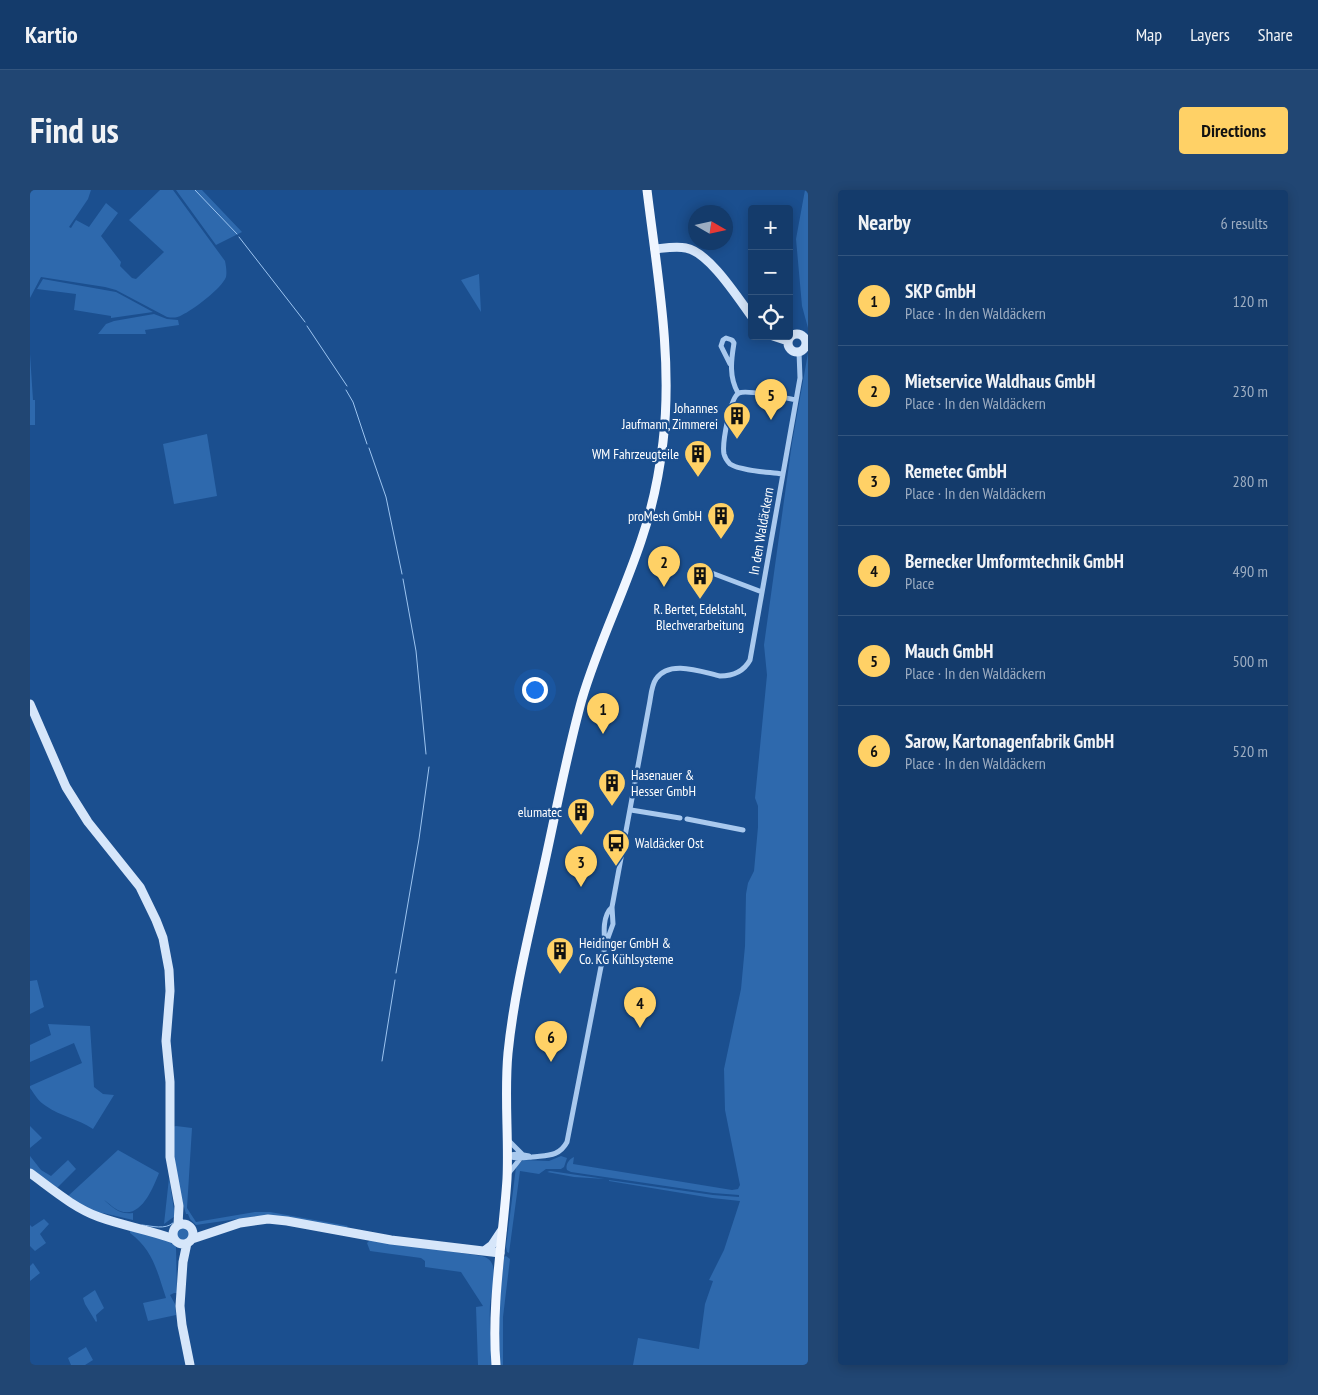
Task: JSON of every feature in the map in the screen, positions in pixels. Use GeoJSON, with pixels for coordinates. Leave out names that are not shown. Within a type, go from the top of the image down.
{"type":"FeatureCollection","features":[{"type":"Feature","properties":{"kind":"main road"},"geometry":{"type":"LineString","coordinates":[[496,1365],[494,1318],[507,1176],[507,1072],[514,1006],[581,705],[593,666],[642,539],[655,494],[661,458],[666,416],[667,370],[664,326],[647,190]]}},
{"type":"Feature","properties":{"kind":"street"},"geometry":{"type":"LineString","coordinates":[[655,249],[685,248],[703,256],[718,272],[748,312]]}},
{"type":"Feature","properties":{"kind":"street"},"geometry":{"type":"LineString","coordinates":[[797,334],[805,338],[807,344],[803,351],[799,352],[790,349],[788,342],[791,337],[797,334]]}},
{"type":"Feature","properties":{"kind":"street"},"geometry":{"type":"LineString","coordinates":[[783,340],[788,342]]}},
{"type":"Feature","properties":{"kind":"street","name":"In den Waldäckern"},"geometry":{"type":"LineString","coordinates":[[508,1156],[532,1157],[553,1155],[560,1151],[567,1142],[604,946],[605,922],[612,907],[649,706],[656,679],[664,671],[675,668],[723,676],[734,674],[748,663],[752,650],[796,400],[800,371],[799,352]]}},
{"type":"Feature","properties":{"kind":"street"},"geometry":{"type":"LineString","coordinates":[[730,364],[738,394],[750,392],[796,400]]}},
{"type":"Feature","properties":{"kind":"street","name":"In den Waldäckern"},"geometry":{"type":"LineString","coordinates":[[738,394],[731,403],[724,444],[726,458],[729,463],[737,467],[782,474]]}},
{"type":"Feature","properties":{"kind":"street","name":"In den Waldäckern"},"geometry":{"type":"LineString","coordinates":[[696,567],[762,592]]}},
{"type":"Feature","properties":{"kind":"street"},"geometry":{"type":"LineString","coordinates":[[30,704],[66,788],[88,822],[140,887],[153,912],[167,952],[170,977],[166,1041],[170,1082],[170,1157],[183,1234],[181,1314],[190,1365]]}},
{"type":"Feature","properties":{"kind":"street"},"geometry":{"type":"LineString","coordinates":[[631,810],[680,818]]}},
{"type":"Feature","properties":{"kind":"street"},"geometry":{"type":"LineString","coordinates":[[687,819],[743,830]]}},
{"type":"Feature","properties":{"kind":"street"},"geometry":{"type":"LineString","coordinates":[[507,1176],[521,1157],[508,1140]]}},
{"type":"Feature","properties":{"kind":"street"},"geometry":{"type":"LineString","coordinates":[[30,1173],[86,1212],[117,1223],[157,1232],[183,1234],[218,1229],[253,1220],[279,1220],[391,1240],[500,1253]]}},
{"type":"Feature","properties":{"kind":"street"},"geometry":{"type":"LineString","coordinates":[[484,1251],[492,1245],[502,1230]]}},
{"type":"Feature","properties":{"kind":"street"},"geometry":{"type":"LineString","coordinates":[[484,1251],[498,1267]]}},
{"type":"Feature","properties":{"kind":"shaded area"},"geometry":{"type":"Polygon","coordinates":[[[30,190],[91,190],[88,199],[69,227],[71,228],[76,220],[89,227],[106,203],[118,213],[101,236],[121,262],[120,266],[132,278],[136,279],[164,252],[129,220],[160,190],[173,190],[225,261],[226,277],[219,287],[200,304],[175,318],[167,317],[116,290],[41,277],[30,298],[30,190]]]}},
{"type":"Feature","properties":{"kind":"shaded area"},"geometry":{"type":"Polygon","coordinates":[[[176,190],[202,190],[242,232],[216,245],[176,190]]]}},
{"type":"Feature","properties":{"kind":"shaded area"},"geometry":{"type":"Polygon","coordinates":[[[805,190],[808,190],[808,328],[802,306],[796,239],[805,190]]]}},
{"type":"Feature","properties":{"kind":"shaded area"},"geometry":{"type":"Polygon","coordinates":[[[479,274],[481,312],[461,280],[479,274]]]}},
{"type":"Feature","properties":{"kind":"shaded area"},"geometry":{"type":"Polygon","coordinates":[[[43,279],[116,292],[153,312],[111,318],[111,316],[74,310],[76,294],[37,289],[43,279]]]}},
{"type":"Feature","properties":{"kind":"shaded area"},"geometry":{"type":"Polygon","coordinates":[[[154,314],[167,319],[178,320],[179,325],[145,330],[146,334],[98,334],[106,324],[114,321],[154,314]]]}},
{"type":"Feature","properties":{"kind":"shaded area"},"geometry":{"type":"Polygon","coordinates":[[[808,353],[808,1365],[633,1365],[638,1338],[699,1349],[705,1304],[713,1281],[709,1280],[724,1250],[740,1201],[609,1180],[713,1195],[739,1197],[739,1195],[713,1193],[571,1172],[567,1170],[567,1164],[574,1157],[573,1164],[732,1190],[738,1189],[740,1185],[725,1110],[724,1069],[741,989],[745,946],[746,894],[748,883],[754,871],[758,827],[758,806],[755,798],[767,675],[764,645],[792,443],[808,353]]]}},
{"type":"Feature","properties":{"kind":"shaded area"},"geometry":{"type":"Polygon","coordinates":[[[30,354],[33,400],[35,400],[35,425],[30,425],[30,354]]]}},
{"type":"Feature","properties":{"kind":"shaded area"},"geometry":{"type":"Polygon","coordinates":[[[207,434],[217,496],[174,504],[163,444],[207,434]]]}},
{"type":"Feature","properties":{"kind":"shaded area"},"geometry":{"type":"Polygon","coordinates":[[[37,980],[44,1007],[30,1014],[30,981],[37,980]]]}},
{"type":"Feature","properties":{"kind":"shaded area"},"geometry":{"type":"Polygon","coordinates":[[[48,1024],[90,1026],[94,1087],[103,1094],[114,1095],[93,1129],[46,1106],[30,1088],[30,1086],[82,1063],[74,1043],[30,1062],[30,1045],[51,1035],[48,1024]]]}},
{"type":"Feature","properties":{"kind":"shaded area"},"geometry":{"type":"Polygon","coordinates":[[[30,1126],[42,1138],[30,1148],[30,1126]]]}},
{"type":"Feature","properties":{"kind":"shaded area"},"geometry":{"type":"Polygon","coordinates":[[[172,1127],[192,1128],[187,1208],[196,1222],[255,1212],[270,1212],[348,1226],[345,1229],[273,1216],[257,1216],[196,1225],[186,1214],[174,1173],[172,1127]]]}},
{"type":"Feature","properties":{"kind":"shaded area"},"geometry":{"type":"Polygon","coordinates":[[[118,1150],[159,1173],[150,1194],[134,1211],[120,1211],[104,1200],[114,1208],[120,1212],[133,1213],[133,1220],[103,1213],[100,1214],[68,1196],[118,1150]]]}},
{"type":"Feature","properties":{"kind":"shaded area"},"geometry":{"type":"Polygon","coordinates":[[[30,1156],[41,1170],[51,1176],[68,1160],[76,1169],[57,1188],[30,1168],[30,1156]]]}},
{"type":"Feature","properties":{"kind":"shaded area"},"geometry":{"type":"Polygon","coordinates":[[[561,1156],[567,1158],[564,1167],[561,1169],[546,1169],[539,1174],[520,1171],[509,1253],[507,1252],[506,1247],[516,1167],[523,1160],[549,1161],[561,1156]]]}},
{"type":"Feature","properties":{"kind":"shaded area"},"geometry":{"type":"Polygon","coordinates":[[[547,1172],[605,1179],[574,1177],[547,1172]]]}},
{"type":"Feature","properties":{"kind":"shaded area"},"geometry":{"type":"Polygon","coordinates":[[[169,1178],[175,1216],[164,1224],[169,1178]]]}},
{"type":"Feature","properties":{"kind":"shaded area"},"geometry":{"type":"Polygon","coordinates":[[[44,1219],[49,1224],[40,1234],[46,1243],[35,1251],[30,1246],[30,1225],[32,1227],[44,1219]]]}},
{"type":"Feature","properties":{"kind":"shaded area"},"geometry":{"type":"Polygon","coordinates":[[[183,1227],[188,1229],[190,1234],[188,1239],[183,1241],[178,1239],[176,1234],[178,1229],[183,1227]]]}},
{"type":"Feature","properties":{"kind":"shaded area"},"geometry":{"type":"Polygon","coordinates":[[[130,1230],[167,1239],[176,1247],[177,1293],[170,1295],[175,1304],[176,1315],[148,1321],[143,1303],[166,1298],[157,1270],[149,1254],[130,1233],[130,1230]]]}},
{"type":"Feature","properties":{"kind":"shaded area"},"geometry":{"type":"Polygon","coordinates":[[[370,1240],[488,1258],[493,1266],[494,1275],[490,1305],[493,1365],[478,1365],[476,1307],[483,1306],[461,1272],[425,1267],[425,1261],[421,1258],[370,1251],[367,1243],[370,1240]]]}},
{"type":"Feature","properties":{"kind":"shaded area"},"geometry":{"type":"Polygon","coordinates":[[[506,1256],[510,1259],[503,1317],[503,1365],[500,1365],[499,1309],[504,1257],[506,1256]]]}},
{"type":"Feature","properties":{"kind":"shaded area"},"geometry":{"type":"Polygon","coordinates":[[[33,1263],[40,1273],[30,1281],[30,1266],[33,1263]]]}},
{"type":"Feature","properties":{"kind":"shaded area"},"geometry":{"type":"Polygon","coordinates":[[[95,1290],[104,1308],[96,1315],[96,1322],[83,1298],[95,1290]]]}},
{"type":"Feature","properties":{"kind":"shaded area"},"geometry":{"type":"Polygon","coordinates":[[[86,1347],[93,1360],[85,1365],[71,1365],[68,1358],[86,1347]]]}},
{"type":"Feature","properties":{"kind":"waterway"},"geometry":{"type":"LineString","coordinates":[[195,190],[237,234]]}},
{"type":"Feature","properties":{"kind":"waterway"},"geometry":{"type":"LineString","coordinates":[[239,237],[305,322]]}},
{"type":"Feature","properties":{"kind":"waterway"},"geometry":{"type":"LineString","coordinates":[[307,326],[347,386]]}},
{"type":"Feature","properties":{"kind":"waterway"},"geometry":{"type":"LineString","coordinates":[[346,390],[353,402],[367,444]]}},
{"type":"Feature","properties":{"kind":"waterway"},"geometry":{"type":"LineString","coordinates":[[369,448],[386,497],[402,574]]}},
{"type":"Feature","properties":{"kind":"waterway"},"geometry":{"type":"LineString","coordinates":[[403,579],[416,651],[426,754]]}},
{"type":"Feature","properties":{"kind":"waterway"},"geometry":{"type":"LineString","coordinates":[[396,973],[419,839],[429,767]]}},
{"type":"Feature","properties":{"kind":"waterway"},"geometry":{"type":"LineString","coordinates":[[382,1061],[395,980]]}},
{"type":"Feature","properties":{"kind":"waterway"},"geometry":{"type":"LineString","coordinates":[[142,1225],[162,1227],[173,1223]]}},
{"type":"Feature","properties":{"kind":"place","name":"Mauch GmbH"},"geometry":{"type":"Point","coordinates":[771,420]}},
{"type":"Feature","properties":{"kind":"place","name":"Johannes Jaufmann, Zimmerei"},"geometry":{"type":"Point","coordinates":[737,440]}},
{"type":"Feature","properties":{"kind":"place","name":"WM Fahrzeugteile"},"geometry":{"type":"Point","coordinates":[698,478]}},
{"type":"Feature","properties":{"kind":"place","name":"proMesh GmbH"},"geometry":{"type":"Point","coordinates":[721,540]}},
{"type":"Feature","properties":{"kind":"place","name":"Mietservice Waldhaus GmbH"},"geometry":{"type":"Point","coordinates":[664,587]}},
{"type":"Feature","properties":{"kind":"place","name":"R. Bertet, Edelstahl, Blechverarbeitung"},"geometry":{"type":"Point","coordinates":[700,600]}},
{"type":"Feature","properties":{"kind":"place","name":"SKP GmbH"},"geometry":{"type":"Point","coordinates":[603,734]}},
{"type":"Feature","properties":{"kind":"place","name":"Hasenauer & Hesser GmbH"},"geometry":{"type":"Point","coordinates":[612,807]}},
{"type":"Feature","properties":{"kind":"place","name":"elumatec"},"geometry":{"type":"Point","coordinates":[581,836]}},
{"type":"Feature","properties":{"kind":"place","name":"Waldäcker Ost"},"geometry":{"type":"Point","coordinates":[616,867]}},
{"type":"Feature","properties":{"kind":"place","name":"Remetec GmbH"},"geometry":{"type":"Point","coordinates":[581,887]}},
{"type":"Feature","properties":{"kind":"place","name":"Heidinger GmbH & Co. KG Kühlsysteme"},"geometry":{"type":"Point","coordinates":[560,975]}},
{"type":"Feature","properties":{"kind":"place","name":"Bernecker Umformtechnik GmbH"},"geometry":{"type":"Point","coordinates":[640,1028]}},
{"type":"Feature","properties":{"kind":"place","name":"Sarow, Kartonagenfabrik GmbH"},"geometry":{"type":"Point","coordinates":[551,1062]}}]}
